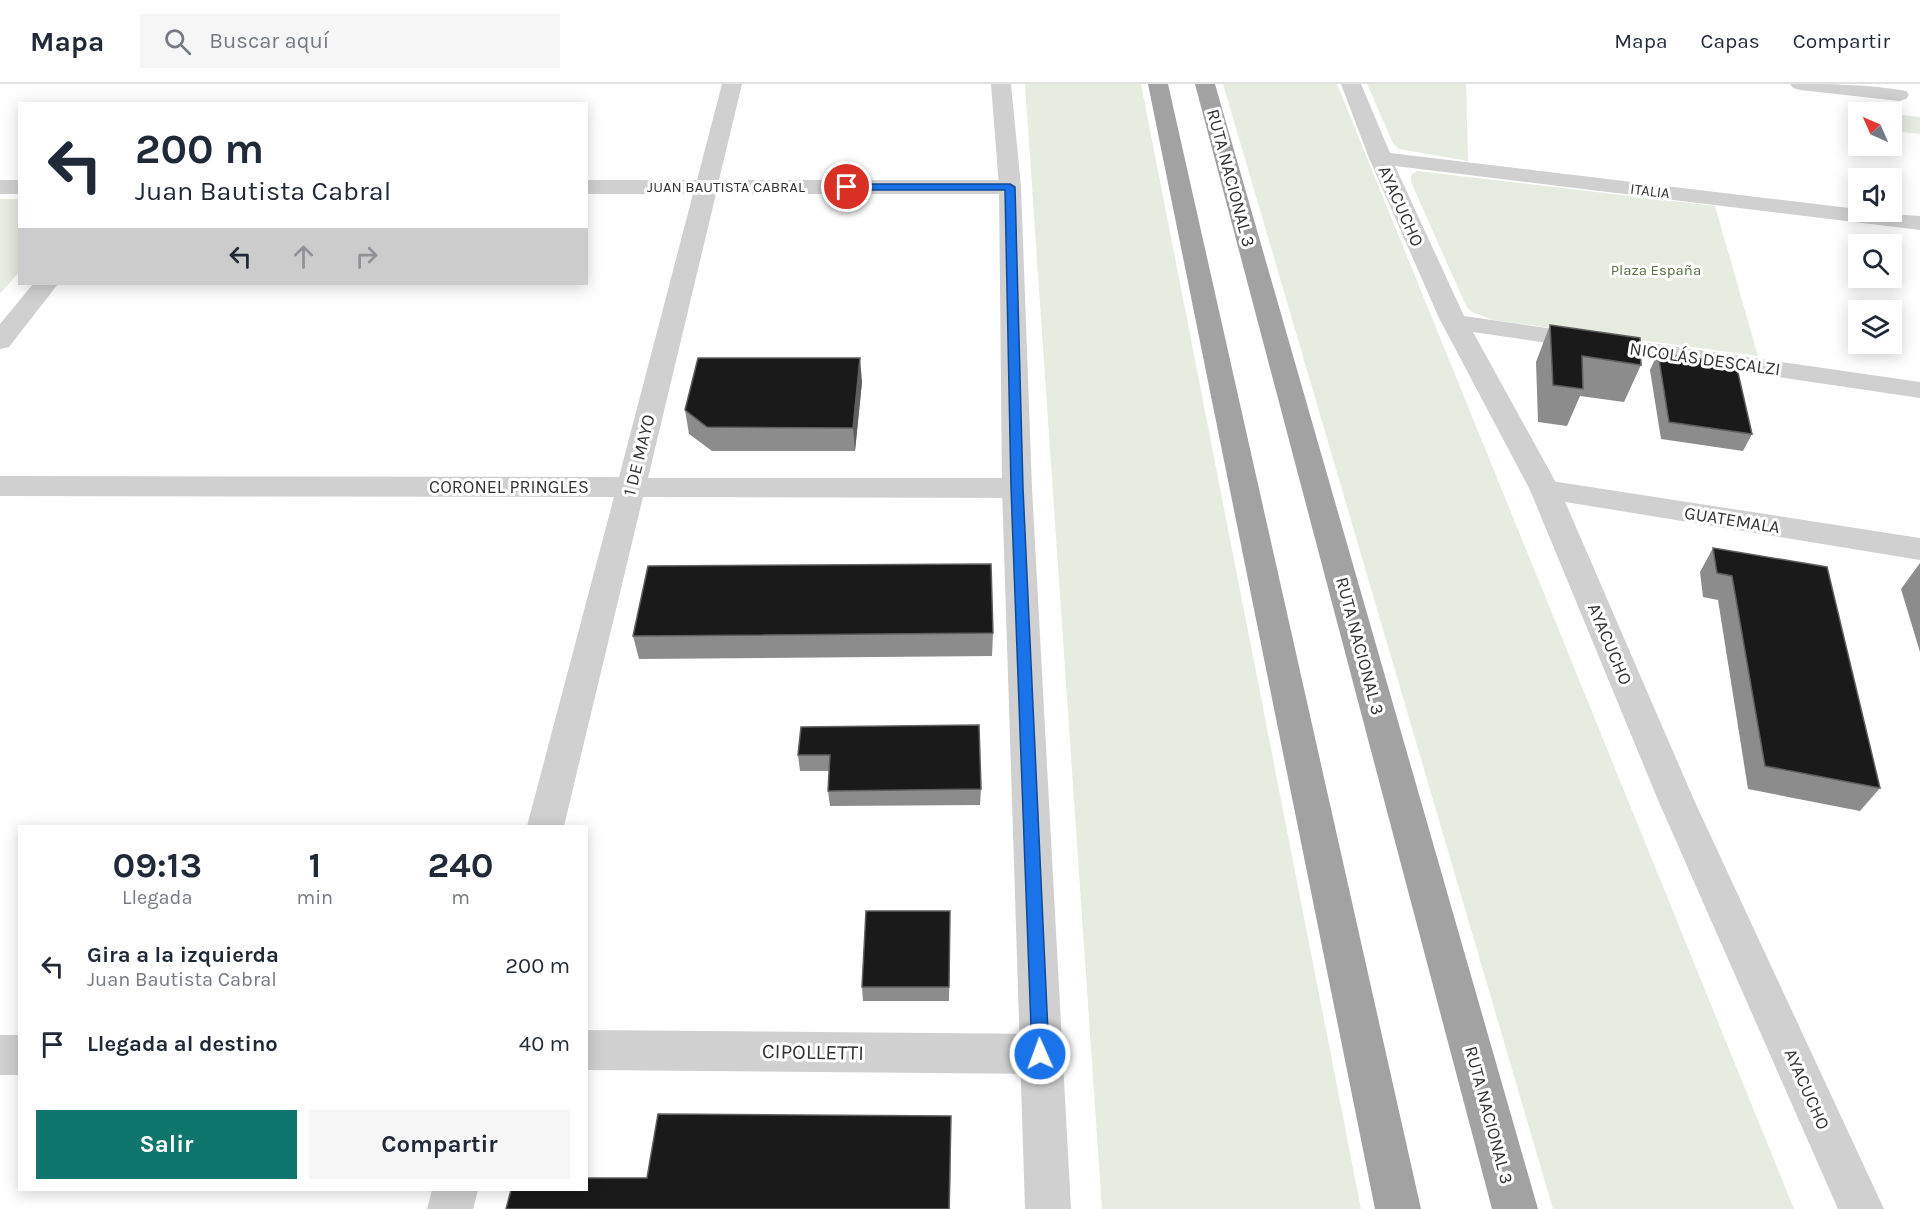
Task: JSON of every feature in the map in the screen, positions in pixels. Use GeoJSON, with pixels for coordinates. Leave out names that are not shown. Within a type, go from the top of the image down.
{"type":"FeatureCollection","features":[{"type":"Feature","properties":{"kind":"highway"},"geometry":{"type":"LineString","coordinates":[[1158,84],[1398,1209]]}},
{"type":"Feature","properties":{"kind":"highway","name":"RUTA NACIONAL 3"},"geometry":{"type":"LineString","coordinates":[[1205,84],[1515,1209]]}},
{"type":"Feature","properties":{"kind":"street","name":"1 DE MAYO"},"geometry":{"type":"LineString","coordinates":[[546,825],[732,84]]}},
{"type":"Feature","properties":{"kind":"street"},"geometry":{"type":"LineString","coordinates":[[1001,84],[1010,187],[1017,488],[1048,1209]]}},
{"type":"Feature","properties":{"kind":"street","name":"AYACUCHO"},"geometry":{"type":"LineString","coordinates":[[1351,84],[1380,159],[1454,322],[1545,490],[1676,800],[1861,1209]]}},
{"type":"Feature","properties":{"kind":"street"},"geometry":{"type":"LineString","coordinates":[[1800,84],[1920,97]]}},
{"type":"Feature","properties":{"kind":"street"},"geometry":{"type":"LineString","coordinates":[[1877,84],[1899,95]]}},
{"type":"Feature","properties":{"kind":"street","name":"ITALIA"},"geometry":{"type":"LineString","coordinates":[[1380,159],[1920,223]]}},
{"type":"Feature","properties":{"kind":"street"},"geometry":{"type":"LineString","coordinates":[[0,187],[18,187]]}},
{"type":"Feature","properties":{"kind":"street","name":"JUAN BAUTISTA CABRAL"},"geometry":{"type":"LineString","coordinates":[[588,187],[1010,187]]}},
{"type":"Feature","properties":{"kind":"street"},"geometry":{"type":"LineString","coordinates":[[0,341],[45,285]]}},
{"type":"Feature","properties":{"kind":"street","name":"NICOLÁS DESCALZI"},"geometry":{"type":"LineString","coordinates":[[1454,322],[1920,390]]}},
{"type":"Feature","properties":{"kind":"street","name":"CORONEL PRINGLES"},"geometry":{"type":"LineString","coordinates":[[0,486],[1017,488]]}},
{"type":"Feature","properties":{"kind":"street","name":"GUATEMALA"},"geometry":{"type":"LineString","coordinates":[[1545,490],[1920,549]]}},
{"type":"Feature","properties":{"kind":"street","name":"CIPOLLETTI"},"geometry":{"type":"LineString","coordinates":[[588,1050],[1040,1054]]}},
{"type":"Feature","properties":{"kind":"street"},"geometry":{"type":"LineString","coordinates":[[0,1055],[18,1055]]}},
{"type":"Feature","properties":{"kind":"street"},"geometry":{"type":"LineString","coordinates":[[450,1209],[455,1191]]}},
{"type":"Feature","properties":{"kind":"green space"},"geometry":{"type":"Polygon","coordinates":[[[1025,84],[1141,84],[1361,1209],[1102,1209],[1025,84]]]}},
{"type":"Feature","properties":{"kind":"green space"},"geometry":{"type":"Polygon","coordinates":[[[1223,84],[1337,84],[1794,1209],[1553,1209],[1223,84]]]}},
{"type":"Feature","properties":{"kind":"green space"},"geometry":{"type":"Polygon","coordinates":[[[1367,84],[1466,84],[1468,161],[1399,149],[1393,143],[1367,84]]]}},
{"type":"Feature","properties":{"kind":"green space"},"geometry":{"type":"Polygon","coordinates":[[[1902,115],[1920,117],[1920,134],[1902,132],[1902,115]]]}},
{"type":"Feature","properties":{"kind":"green space","name":"Plaza España"},"geometry":{"type":"Polygon","coordinates":[[[1417,171],[1715,206],[1758,356],[1493,320],[1472,312],[1466,306],[1411,182],[1411,175],[1417,171]]]}},
{"type":"Feature","properties":{"kind":"green space"},"geometry":{"type":"Polygon","coordinates":[[[0,199],[18,199],[18,273],[0,294],[0,199]]]}},
{"type":"Feature","properties":{"kind":"building"},"geometry":{"type":"Polygon","coordinates":[[[1550,325],[1640,338],[1641,365],[1582,356],[1583,389],[1553,385],[1550,325]]]}},
{"type":"Feature","properties":{"kind":"building"},"geometry":{"type":"Polygon","coordinates":[[[1658,353],[1736,364],[1752,434],[1669,422],[1658,353]]]}},
{"type":"Feature","properties":{"kind":"building"},"geometry":{"type":"Polygon","coordinates":[[[698,358],[860,358],[853,428],[707,427],[685,410],[698,358]]]}},
{"type":"Feature","properties":{"kind":"building"},"geometry":{"type":"Polygon","coordinates":[[[1713,548],[1827,567],[1880,788],[1765,766],[1732,576],[1717,573],[1713,548]]]}},
{"type":"Feature","properties":{"kind":"building"},"geometry":{"type":"Polygon","coordinates":[[[991,564],[993,633],[633,636],[648,566],[991,564]]]}},
{"type":"Feature","properties":{"kind":"building"},"geometry":{"type":"Polygon","coordinates":[[[979,725],[981,789],[828,791],[830,755],[798,755],[801,727],[979,725]]]}},
{"type":"Feature","properties":{"kind":"building"},"geometry":{"type":"Polygon","coordinates":[[[866,911],[950,911],[949,987],[862,987],[866,911]]]}},
{"type":"Feature","properties":{"kind":"building"},"geometry":{"type":"Polygon","coordinates":[[[658,1114],[951,1116],[949,1209],[506,1209],[511,1191],[588,1191],[588,1178],[647,1178],[658,1114]]]}},
{"type":"Feature","properties":{"kind":"route"},"geometry":{"type":"LineString","coordinates":[[847,187],[1010,187],[1017,488],[1040,1054]]}}]}
